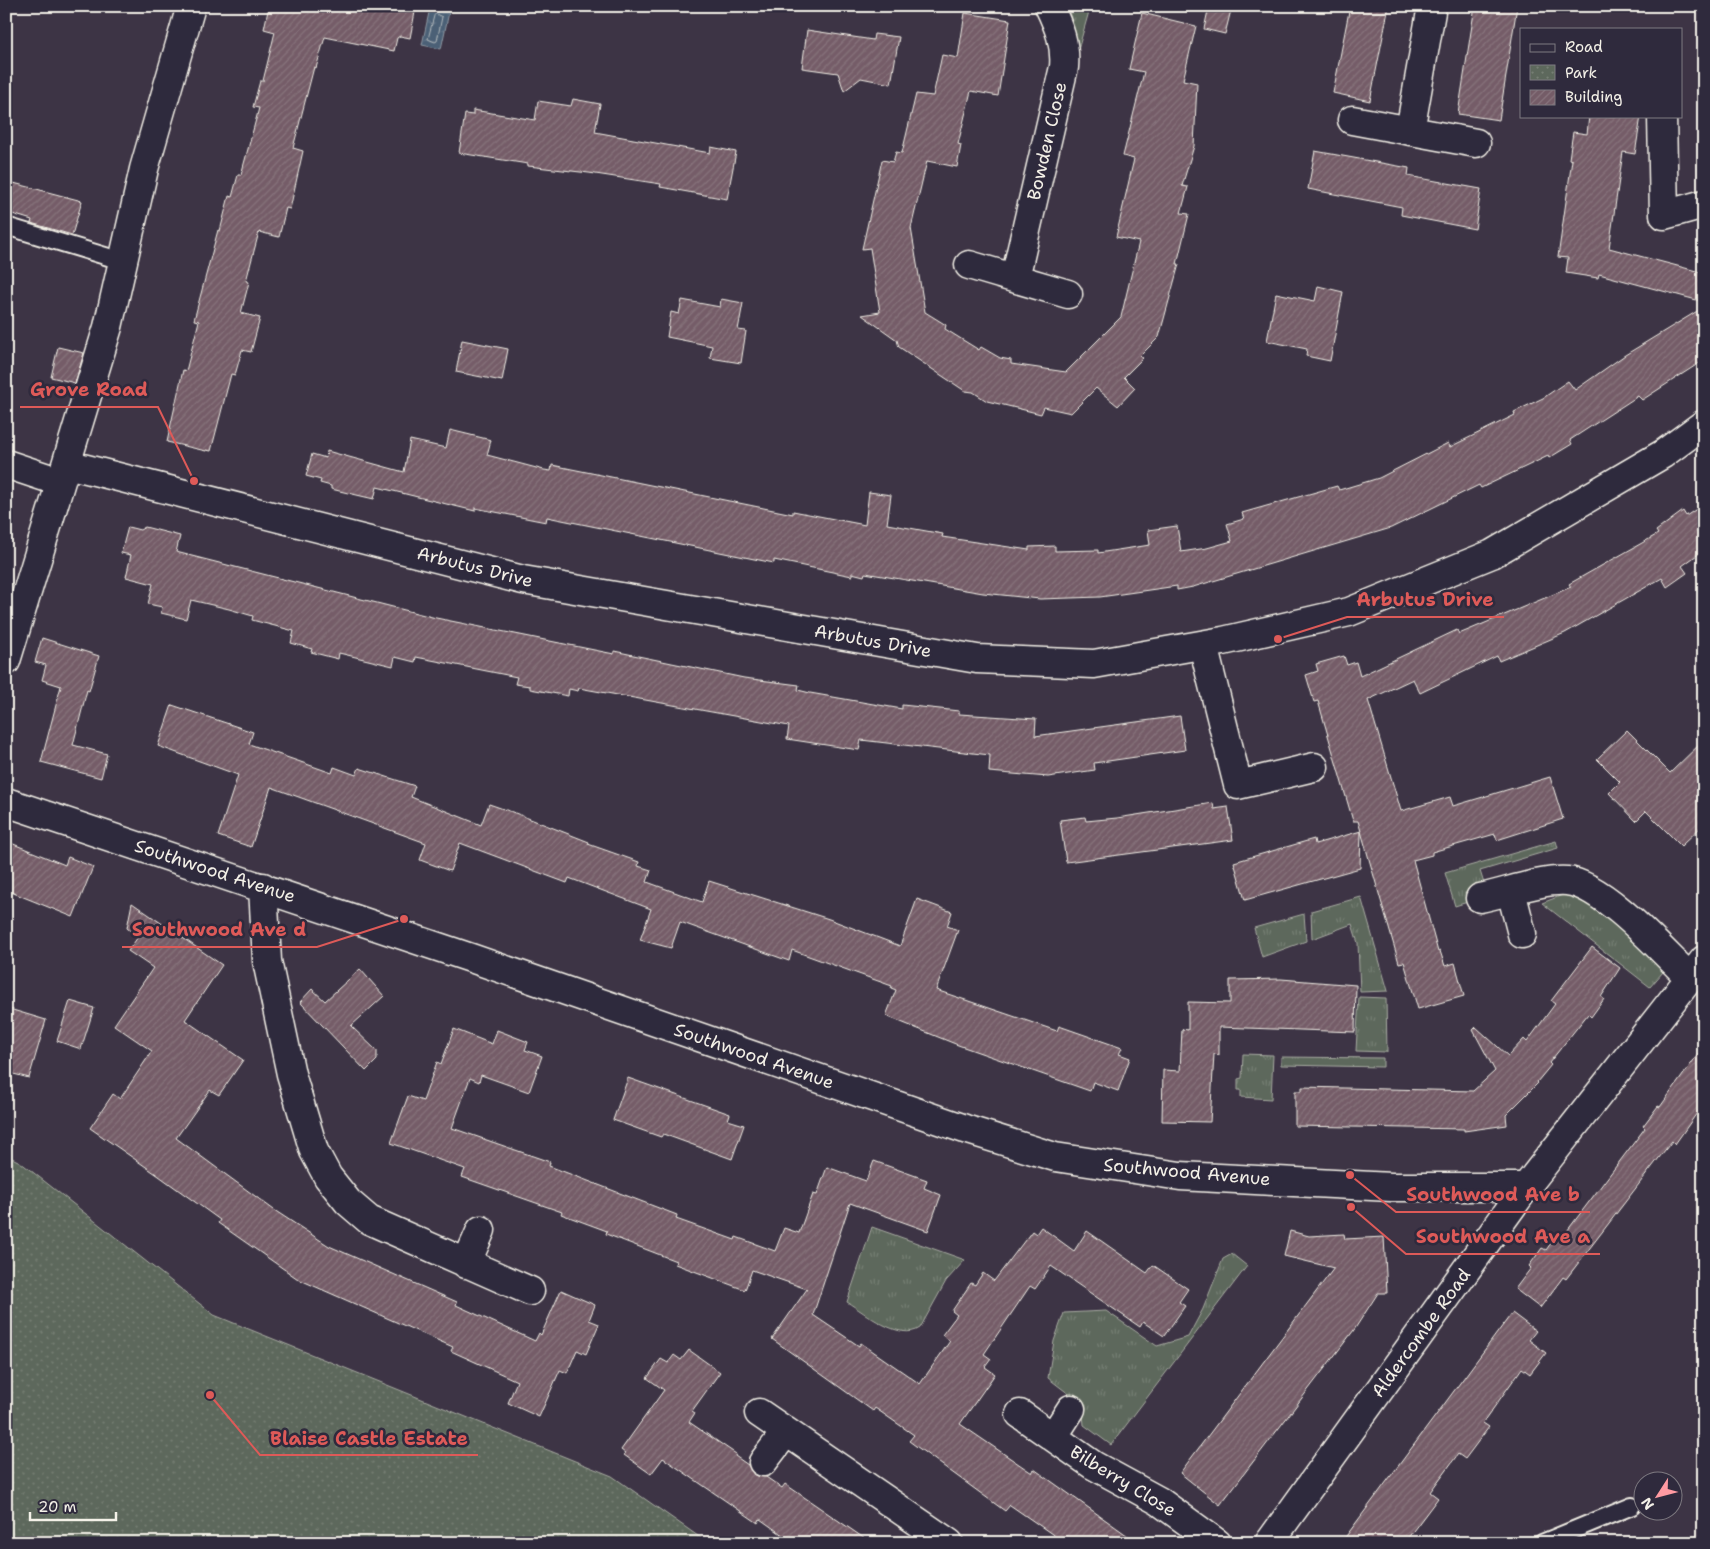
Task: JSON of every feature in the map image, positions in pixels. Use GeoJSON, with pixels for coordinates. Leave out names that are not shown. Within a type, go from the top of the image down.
{"type":"FeatureCollection","features":[{"type":"Feature","properties":{"kind":"street"},"geometry":{"type":"LineString","coordinates":[[6,661],[108,327],[144,169],[191,6]]}},
{"type":"Feature","properties":{"kind":"street","name":"Bowden Close"},"geometry":{"type":"LineString","coordinates":[[1015,278],[1064,68],[1066,52],[1059,27],[1049,6]]}},
{"type":"Feature","properties":{"kind":"street"},"geometry":{"type":"LineString","coordinates":[[1410,131],[1432,6]]}},
{"type":"Feature","properties":{"kind":"street"},"geometry":{"type":"LineString","coordinates":[[1662,118],[1664,215],[1704,204]]}},
{"type":"Feature","properties":{"kind":"street"},"geometry":{"type":"LineString","coordinates":[[1352,120],[1476,142]]}},
{"type":"Feature","properties":{"kind":"street"},"geometry":{"type":"LineString","coordinates":[[969,265],[1068,294]]}},
{"type":"Feature","properties":{"kind":"street","name":"Arbutus Drive"},"geometry":{"type":"LineString","coordinates":[[6,464],[64,473],[523,580],[977,659],[1094,664],[1203,644],[1349,612],[1492,554],[1663,454],[1704,424]]}},
{"type":"Feature","properties":{"kind":"street"},"geometry":{"type":"LineString","coordinates":[[1203,644],[1238,785],[1314,767]]}},
{"type":"Feature","properties":{"kind":"street","name":"Southwood Avenue"},"geometry":{"type":"LineString","coordinates":[[6,802],[263,887],[956,1126],[1055,1157],[1180,1176],[1391,1187],[1526,1187]]}},
{"type":"Feature","properties":{"kind":"street"},"geometry":{"type":"LineString","coordinates":[[1480,898],[1544,884],[1568,881],[1586,887],[1604,897],[1697,969]]}},
{"type":"Feature","properties":{"kind":"street"},"geometry":{"type":"LineString","coordinates":[[263,887],[267,961],[289,1065],[314,1151],[328,1177],[348,1202],[369,1220],[530,1291]]}},
{"type":"Feature","properties":{"kind":"street"},"geometry":{"type":"LineString","coordinates":[[1511,892],[1522,934]]}},
{"type":"Feature","properties":{"kind":"street","name":"Aldercombe Road"},"geometry":{"type":"LineString","coordinates":[[1269,1543],[1526,1187],[1697,969]]}},
{"type":"Feature","properties":{"kind":"street"},"geometry":{"type":"LineString","coordinates":[[466,1264],[481,1230]]}},
{"type":"Feature","properties":{"kind":"street","name":"Bilberry Close"},"geometry":{"type":"LineString","coordinates":[[1053,1437],[1071,1409]]}},
{"type":"Feature","properties":{"kind":"street"},"geometry":{"type":"LineString","coordinates":[[759,1413],[949,1543]]}},
{"type":"Feature","properties":{"kind":"street","name":"Bilberry Close"},"geometry":{"type":"LineString","coordinates":[[1020,1414],[1093,1466],[1159,1500],[1217,1543]]}},
{"type":"Feature","properties":{"kind":"street"},"geometry":{"type":"LineString","coordinates":[[763,1462],[786,1432]]}},
{"type":"Feature","properties":{"kind":"lane"},"geometry":{"type":"LineString","coordinates":[[6,226],[124,262]]}},
{"type":"Feature","properties":{"kind":"lane"},"geometry":{"type":"LineString","coordinates":[[1542,1543],[1632,1506]]}},
{"type":"Feature","properties":{"kind":"green space"},"geometry":{"type":"Polygon","coordinates":[[[1071,6],[1090,8],[1078,50],[1070,29],[1071,6]]]}},
{"type":"Feature","properties":{"kind":"green space"},"geometry":{"type":"Polygon","coordinates":[[[1556,841],[1558,848],[1480,871],[1486,890],[1474,900],[1455,906],[1445,873],[1556,841]]]}},
{"type":"Feature","properties":{"kind":"green space"},"geometry":{"type":"Polygon","coordinates":[[[1574,894],[1588,898],[1661,966],[1663,972],[1650,987],[1542,903],[1560,896],[1574,894]]]}},
{"type":"Feature","properties":{"kind":"green space"},"geometry":{"type":"Polygon","coordinates":[[[1361,897],[1388,991],[1360,992],[1358,943],[1352,924],[1312,939],[1311,911],[1361,897]]]}},
{"type":"Feature","properties":{"kind":"green space"},"geometry":{"type":"Polygon","coordinates":[[[1304,914],[1306,941],[1262,957],[1254,928],[1304,914]]]}},
{"type":"Feature","properties":{"kind":"green space"},"geometry":{"type":"Polygon","coordinates":[[[1359,997],[1386,998],[1387,1052],[1356,1051],[1359,997]]]}},
{"type":"Feature","properties":{"kind":"green space"},"geometry":{"type":"Polygon","coordinates":[[[1243,1054],[1273,1055],[1271,1099],[1241,1097],[1241,1090],[1238,1090],[1238,1079],[1242,1078],[1243,1054]]]}},
{"type":"Feature","properties":{"kind":"green space"},"geometry":{"type":"Polygon","coordinates":[[[1281,1057],[1383,1058],[1383,1067],[1281,1065],[1281,1057]]]}},
{"type":"Feature","properties":{"kind":"green space"},"geometry":{"type":"Polygon","coordinates":[[[6,1155],[20,1162],[214,1315],[612,1476],[708,1543],[6,1543],[6,1155]]]}},
{"type":"Feature","properties":{"kind":"green space"},"geometry":{"type":"Polygon","coordinates":[[[872,1227],[965,1260],[946,1281],[920,1328],[912,1331],[893,1329],[847,1302],[872,1227]]]}},
{"type":"Feature","properties":{"kind":"green space"},"geometry":{"type":"Polygon","coordinates":[[[1232,1254],[1247,1266],[1111,1445],[1084,1425],[1082,1404],[1048,1378],[1054,1341],[1064,1313],[1106,1311],[1157,1346],[1188,1337],[1203,1309],[1223,1259],[1232,1254]]]}},
{"type":"Feature","properties":{"kind":"water"},"geometry":{"type":"Polygon","coordinates":[[[430,8],[449,12],[441,49],[422,45],[430,8]]]}},
{"type":"Feature","properties":{"kind":"building"},"geometry":{"type":"Polygon","coordinates":[[[269,6],[403,6],[402,10],[415,12],[410,38],[400,36],[397,38],[394,51],[325,37],[316,68],[314,67],[293,148],[303,151],[290,209],[286,208],[279,237],[259,232],[246,281],[249,282],[241,313],[260,318],[251,352],[242,350],[235,375],[231,374],[211,451],[206,451],[167,442],[183,370],[186,371],[199,321],[194,320],[218,230],[220,231],[229,196],[232,197],[238,175],[241,175],[259,108],[253,107],[260,81],[263,81],[275,32],[264,29],[269,6]]]}},
{"type":"Feature","properties":{"kind":"building"},"geometry":{"type":"Polygon","coordinates":[[[1209,6],[1231,10],[1225,34],[1204,29],[1209,6]]]}},
{"type":"Feature","properties":{"kind":"building"},"geometry":{"type":"Polygon","coordinates":[[[1350,6],[1389,6],[1370,101],[1333,93],[1350,6]]]}},
{"type":"Feature","properties":{"kind":"building"},"geometry":{"type":"Polygon","coordinates":[[[1475,6],[1517,6],[1499,120],[1458,114],[1475,6]]]}},
{"type":"Feature","properties":{"kind":"building"},"geometry":{"type":"Polygon","coordinates":[[[965,13],[1010,20],[998,96],[971,91],[958,144],[961,145],[957,167],[927,161],[911,228],[925,312],[946,325],[945,329],[979,350],[981,347],[1000,358],[1011,360],[1011,364],[1066,372],[1121,317],[1139,242],[1116,237],[1134,159],[1123,156],[1144,72],[1129,69],[1142,13],[1196,26],[1183,80],[1197,83],[1194,146],[1182,186],[1188,187],[1181,213],[1189,214],[1177,264],[1179,264],[1159,337],[1140,356],[1143,358],[1124,377],[1135,388],[1118,406],[1096,388],[1071,413],[1044,407],[1041,414],[987,401],[973,392],[965,391],[899,347],[897,340],[862,315],[880,312],[870,248],[862,249],[882,160],[893,162],[896,152],[902,153],[916,94],[933,96],[942,55],[958,58],[965,13]]]}},
{"type":"Feature","properties":{"kind":"building"},"geometry":{"type":"Polygon","coordinates":[[[807,30],[873,40],[874,34],[899,37],[891,84],[861,78],[844,91],[838,73],[802,68],[807,30]]]}},
{"type":"Feature","properties":{"kind":"building"},"geometry":{"type":"Polygon","coordinates":[[[573,99],[600,104],[595,132],[710,153],[711,147],[736,152],[727,199],[660,187],[661,184],[528,166],[528,164],[459,153],[465,114],[473,115],[473,110],[535,120],[538,101],[571,106],[573,99]]]}},
{"type":"Feature","properties":{"kind":"building"},"geometry":{"type":"Polygon","coordinates":[[[1589,118],[1641,118],[1635,154],[1623,152],[1609,248],[1704,273],[1704,302],[1599,274],[1598,278],[1566,273],[1568,258],[1558,257],[1572,160],[1569,159],[1571,145],[1573,132],[1587,134],[1589,118]]]}},
{"type":"Feature","properties":{"kind":"building"},"geometry":{"type":"Polygon","coordinates":[[[1315,151],[1409,168],[1408,176],[1481,189],[1475,229],[1401,215],[1402,207],[1308,189],[1315,151]]]}},
{"type":"Feature","properties":{"kind":"building"},"geometry":{"type":"Polygon","coordinates":[[[6,181],[82,201],[72,235],[31,223],[32,220],[6,212],[6,181]]]}},
{"type":"Feature","properties":{"kind":"building"},"geometry":{"type":"Polygon","coordinates":[[[1318,286],[1343,292],[1330,361],[1306,356],[1307,349],[1267,341],[1276,293],[1315,301],[1318,286]]]}},
{"type":"Feature","properties":{"kind":"building"},"geometry":{"type":"Polygon","coordinates":[[[721,299],[743,303],[738,330],[746,331],[741,363],[710,358],[712,346],[667,337],[671,312],[679,314],[682,300],[720,307],[721,299]]]}},
{"type":"Feature","properties":{"kind":"building"},"geometry":{"type":"Polygon","coordinates":[[[1704,307],[1704,360],[1642,400],[1638,396],[1570,440],[1572,444],[1549,458],[1548,456],[1481,488],[1479,485],[1391,528],[1193,587],[1177,590],[1177,586],[1100,597],[1040,599],[983,593],[865,573],[864,576],[852,573],[852,576],[774,560],[774,563],[547,517],[546,522],[475,508],[475,511],[377,487],[374,499],[331,489],[331,486],[320,483],[321,480],[306,476],[312,454],[326,458],[327,451],[404,472],[410,440],[446,448],[450,430],[491,440],[487,455],[544,470],[551,471],[552,465],[793,514],[793,511],[865,525],[869,492],[891,495],[887,524],[943,534],[942,537],[1029,550],[1029,547],[1055,546],[1055,551],[1098,550],[1098,553],[1150,545],[1148,530],[1177,526],[1181,552],[1207,548],[1232,541],[1227,524],[1244,519],[1242,513],[1337,486],[1339,490],[1379,478],[1448,443],[1450,447],[1515,415],[1514,412],[1543,398],[1568,381],[1575,390],[1625,355],[1704,307]]]}},
{"type":"Feature","properties":{"kind":"building"},"geometry":{"type":"Polygon","coordinates":[[[462,340],[508,349],[502,381],[456,372],[462,340]]]}},
{"type":"Feature","properties":{"kind":"building"},"geometry":{"type":"Polygon","coordinates":[[[58,347],[84,353],[75,383],[51,377],[58,347]]]}},
{"type":"Feature","properties":{"kind":"building"},"geometry":{"type":"Polygon","coordinates":[[[1704,504],[1704,550],[1682,566],[1687,573],[1667,587],[1662,578],[1565,633],[1499,661],[1497,656],[1420,693],[1413,679],[1368,700],[1401,811],[1450,797],[1453,806],[1550,777],[1563,819],[1497,840],[1495,834],[1432,852],[1432,855],[1413,860],[1438,952],[1440,951],[1445,966],[1455,963],[1464,996],[1418,1009],[1404,962],[1399,963],[1358,821],[1353,821],[1318,701],[1314,702],[1306,675],[1318,671],[1316,664],[1344,656],[1347,665],[1356,662],[1360,676],[1457,630],[1459,634],[1571,587],[1569,584],[1658,534],[1656,531],[1683,511],[1686,516],[1704,504]]]}},
{"type":"Feature","properties":{"kind":"building"},"geometry":{"type":"Polygon","coordinates":[[[128,527],[140,530],[145,527],[180,536],[176,552],[436,618],[614,654],[614,651],[744,678],[799,685],[798,690],[810,693],[902,709],[902,705],[959,711],[959,714],[1036,719],[1035,736],[1180,716],[1185,750],[1094,763],[1095,770],[1048,777],[989,772],[990,755],[861,740],[859,750],[787,739],[789,726],[579,688],[578,691],[569,689],[568,696],[530,689],[530,686],[515,684],[517,677],[416,657],[415,662],[395,657],[393,666],[339,653],[338,659],[311,652],[312,649],[291,643],[294,631],[252,620],[253,616],[229,609],[191,600],[186,619],[161,613],[162,607],[148,604],[153,584],[126,577],[131,555],[121,553],[128,527]]]}},
{"type":"Feature","properties":{"kind":"building"},"geometry":{"type":"Polygon","coordinates":[[[42,638],[99,656],[89,691],[87,690],[73,745],[107,754],[101,778],[41,762],[61,686],[42,680],[46,665],[35,662],[42,638]]]}},
{"type":"Feature","properties":{"kind":"building"},"geometry":{"type":"Polygon","coordinates":[[[172,705],[253,732],[249,744],[332,773],[334,767],[356,775],[359,768],[415,786],[411,797],[481,825],[489,804],[515,813],[589,842],[588,844],[639,862],[638,866],[651,870],[647,882],[702,902],[709,881],[829,919],[900,946],[917,899],[952,912],[947,926],[958,930],[936,990],[1057,1031],[1059,1026],[1122,1048],[1119,1054],[1130,1058],[1118,1091],[1093,1082],[1090,1091],[958,1045],[886,1016],[896,990],[891,988],[892,986],[792,950],[789,961],[680,922],[671,948],[640,940],[651,909],[569,878],[567,883],[460,843],[450,871],[420,860],[426,843],[271,787],[251,847],[218,836],[238,775],[158,746],[172,705]]]}},
{"type":"Feature","properties":{"kind":"building"},"geometry":{"type":"Polygon","coordinates":[[[1627,730],[1670,773],[1704,740],[1704,824],[1681,846],[1646,811],[1636,821],[1609,793],[1620,782],[1597,759],[1627,730]]]}},
{"type":"Feature","properties":{"kind":"building"},"geometry":{"type":"Polygon","coordinates":[[[1213,803],[1214,809],[1228,807],[1233,840],[1066,862],[1060,820],[1085,817],[1086,821],[1117,818],[1213,803]]]}},
{"type":"Feature","properties":{"kind":"building"},"geometry":{"type":"Polygon","coordinates":[[[1361,831],[1360,868],[1245,900],[1234,862],[1314,839],[1315,844],[1361,831]]]}},
{"type":"Feature","properties":{"kind":"building"},"geometry":{"type":"Polygon","coordinates":[[[6,841],[65,865],[68,857],[93,867],[73,917],[6,890],[6,841]]]}},
{"type":"Feature","properties":{"kind":"building"},"geometry":{"type":"Polygon","coordinates":[[[132,903],[222,965],[185,1020],[243,1060],[219,1095],[210,1090],[176,1138],[274,1210],[329,1246],[457,1302],[456,1305],[535,1341],[539,1333],[541,1335],[561,1290],[595,1305],[589,1320],[599,1324],[586,1354],[577,1350],[567,1373],[560,1370],[539,1417],[508,1403],[517,1381],[451,1351],[453,1347],[298,1279],[218,1223],[220,1220],[90,1128],[113,1094],[120,1099],[152,1051],[114,1025],[153,968],[128,951],[138,937],[127,928],[132,903]]]}},
{"type":"Feature","properties":{"kind":"building"},"geometry":{"type":"Polygon","coordinates":[[[1592,947],[1620,968],[1601,997],[1604,999],[1591,1017],[1588,1014],[1549,1063],[1551,1065],[1538,1083],[1506,1115],[1507,1125],[1464,1131],[1464,1129],[1295,1126],[1295,1091],[1302,1091],[1302,1087],[1473,1091],[1495,1071],[1473,1030],[1476,1027],[1508,1056],[1524,1039],[1527,1042],[1555,1004],[1551,1001],[1592,947]]]}},
{"type":"Feature","properties":{"kind":"building"},"geometry":{"type":"Polygon","coordinates":[[[360,969],[384,996],[351,1026],[377,1051],[377,1060],[366,1071],[300,1002],[312,989],[325,1001],[360,969]]]}},
{"type":"Feature","properties":{"kind":"building"},"geometry":{"type":"Polygon","coordinates":[[[1281,979],[1356,985],[1355,1032],[1219,1027],[1219,1055],[1214,1054],[1210,1122],[1162,1121],[1163,1070],[1180,1071],[1182,1029],[1188,1030],[1188,1002],[1230,1003],[1230,980],[1281,979]]]}},
{"type":"Feature","properties":{"kind":"building"},"geometry":{"type":"Polygon","coordinates":[[[70,1001],[94,1008],[81,1049],[57,1041],[70,1001]]]}},
{"type":"Feature","properties":{"kind":"building"},"geometry":{"type":"Polygon","coordinates":[[[6,1008],[46,1020],[29,1078],[6,1072],[6,1008]]]}},
{"type":"Feature","properties":{"kind":"building"},"geometry":{"type":"Polygon","coordinates":[[[454,1029],[492,1044],[497,1030],[528,1042],[525,1050],[542,1056],[529,1092],[481,1075],[479,1082],[470,1078],[452,1128],[550,1162],[549,1166],[677,1215],[676,1219],[735,1240],[736,1237],[775,1251],[784,1228],[799,1233],[813,1194],[817,1195],[827,1167],[866,1181],[874,1161],[927,1180],[924,1188],[941,1195],[928,1231],[850,1203],[813,1315],[859,1346],[861,1343],[920,1384],[950,1341],[942,1335],[957,1315],[952,1311],[971,1283],[975,1285],[983,1273],[994,1281],[1032,1231],[1036,1234],[1041,1227],[1074,1251],[1087,1231],[1147,1273],[1153,1265],[1188,1289],[1179,1302],[1185,1306],[1164,1336],[1143,1322],[1140,1327],[1051,1266],[1035,1289],[1030,1286],[984,1354],[991,1359],[985,1367],[995,1374],[960,1424],[1032,1473],[1034,1469],[1138,1543],[1065,1543],[1010,1505],[1005,1511],[909,1441],[914,1435],[875,1408],[873,1411],[772,1339],[807,1289],[752,1270],[745,1290],[675,1264],[676,1261],[606,1234],[607,1231],[561,1214],[562,1212],[462,1177],[465,1169],[391,1143],[408,1096],[423,1101],[437,1062],[441,1064],[454,1029]]]}},
{"type":"Feature","properties":{"kind":"building"},"geometry":{"type":"Polygon","coordinates":[[[1704,1046],[1704,1103],[1675,1144],[1672,1141],[1566,1279],[1563,1277],[1540,1308],[1515,1289],[1531,1268],[1529,1266],[1542,1248],[1546,1250],[1559,1232],[1564,1235],[1704,1046]]]}},
{"type":"Feature","properties":{"kind":"building"},"geometry":{"type":"Polygon","coordinates":[[[628,1078],[730,1114],[728,1120],[744,1125],[732,1159],[663,1134],[661,1137],[613,1120],[628,1078]]]}},
{"type":"Feature","properties":{"kind":"building"},"geometry":{"type":"Polygon","coordinates":[[[1290,1231],[1309,1236],[1344,1234],[1345,1239],[1384,1237],[1387,1293],[1378,1293],[1354,1330],[1220,1505],[1180,1473],[1334,1268],[1284,1256],[1290,1231]]]}},
{"type":"Feature","properties":{"kind":"building"},"geometry":{"type":"Polygon","coordinates":[[[1512,1313],[1536,1331],[1529,1340],[1546,1353],[1530,1374],[1522,1368],[1483,1423],[1489,1427],[1465,1459],[1458,1454],[1430,1492],[1438,1498],[1404,1543],[1341,1543],[1512,1313]]]}},
{"type":"Feature","properties":{"kind":"building"},"geometry":{"type":"Polygon","coordinates":[[[689,1350],[720,1372],[692,1411],[695,1413],[689,1422],[736,1454],[735,1456],[748,1465],[754,1475],[766,1477],[782,1488],[785,1484],[871,1543],[794,1543],[760,1519],[758,1523],[663,1458],[651,1474],[624,1455],[625,1453],[621,1450],[664,1390],[647,1378],[661,1359],[668,1363],[674,1355],[681,1360],[689,1350]]]}},
{"type":"Feature","properties":{"kind":"place","name":"Grove Road"},"geometry":{"type":"Point","coordinates":[194,481]}},
{"type":"Feature","properties":{"kind":"place","name":"Arbutus Drive"},"geometry":{"type":"Point","coordinates":[1278,639]}},
{"type":"Feature","properties":{"kind":"place","name":"Southwood Ave d"},"geometry":{"type":"Point","coordinates":[404,919]}},
{"type":"Feature","properties":{"kind":"place","name":"Southwood Ave b"},"geometry":{"type":"Point","coordinates":[1350,1175]}},
{"type":"Feature","properties":{"kind":"place","name":"Southwood Ave a"},"geometry":{"type":"Point","coordinates":[1351,1207]}},
{"type":"Feature","properties":{"kind":"place","name":"Blaise Castle Estate"},"geometry":{"type":"Point","coordinates":[210,1395]}}]}
